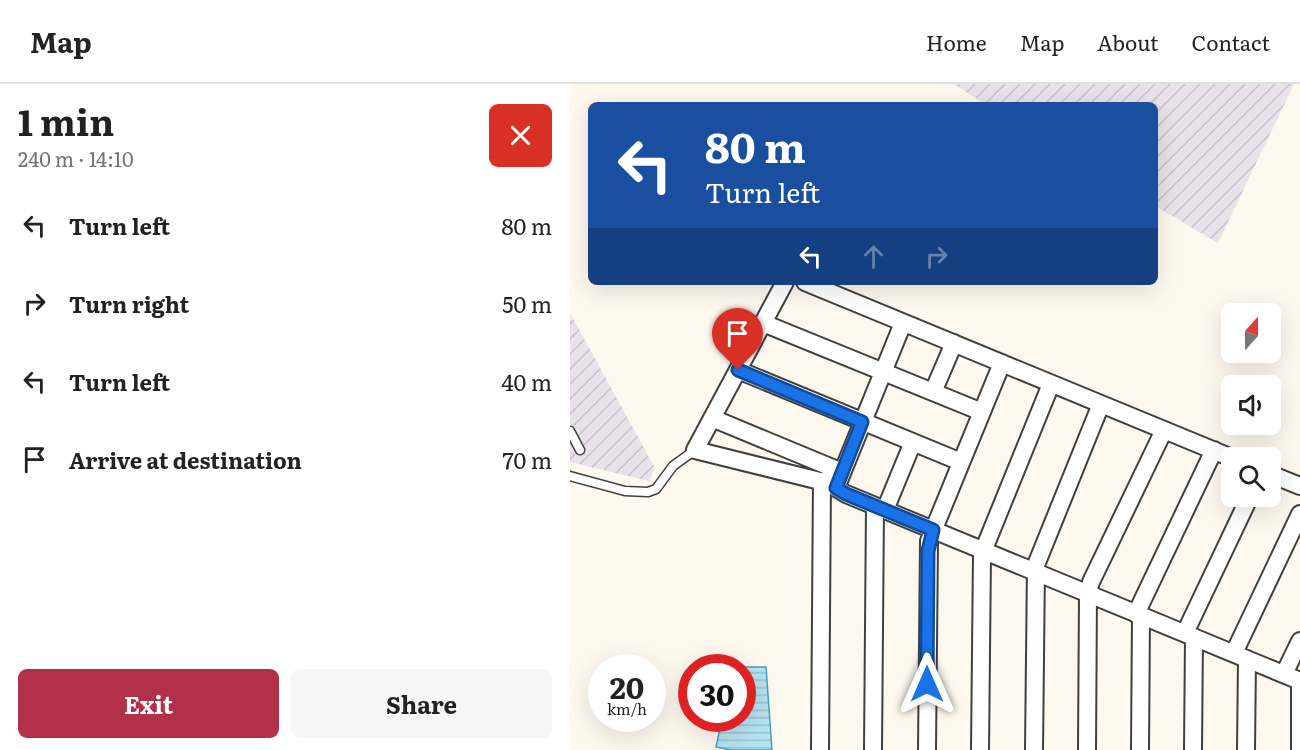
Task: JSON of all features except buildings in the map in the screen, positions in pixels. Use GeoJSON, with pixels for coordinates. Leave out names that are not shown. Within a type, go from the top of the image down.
{"type":"FeatureCollection","features":[{"type":"Feature","properties":{"kind":"street"},"geometry":{"type":"LineString","coordinates":[[783,285],[695,450],[829,484],[880,508],[1300,681]]}},
{"type":"Feature","properties":{"kind":"street"},"geometry":{"type":"LineString","coordinates":[[812,285],[1221,453]]}},
{"type":"Feature","properties":{"kind":"street"},"geometry":{"type":"LineString","coordinates":[[764,322],[982,412]]}},
{"type":"Feature","properties":{"kind":"street"},"geometry":{"type":"LineString","coordinates":[[820,750],[829,484],[842,472],[903,323]]}},
{"type":"Feature","properties":{"kind":"street"},"geometry":{"type":"LineString","coordinates":[[933,392],[954,343]]}},
{"type":"Feature","properties":{"kind":"street"},"geometry":{"type":"LineString","coordinates":[[927,750],[928,551],[933,530],[1002,363]]}},
{"type":"Feature","properties":{"kind":"street"},"geometry":{"type":"LineString","coordinates":[[738,370],[961,462]]}},
{"type":"Feature","properties":{"kind":"street"},"geometry":{"type":"LineString","coordinates":[[980,750],[983,550],[1051,384]]}},
{"type":"Feature","properties":{"kind":"street"},"geometry":{"type":"LineString","coordinates":[[1034,750],[1037,559],[1101,404]]}},
{"type":"Feature","properties":{"kind":"street"},"geometry":{"type":"LineString","coordinates":[[712,418],[842,472]]}},
{"type":"Feature","properties":{"kind":"street"},"geometry":{"type":"LineString","coordinates":[[1087,750],[1088,594],[1091,582],[1164,430]]}},
{"type":"Feature","properties":{"kind":"street"},"geometry":{"type":"LineString","coordinates":[[873,750],[880,508],[913,442]]}},
{"type":"Feature","properties":{"kind":"street"},"geometry":{"type":"LineString","coordinates":[[1140,750],[1139,614],[1214,450]]}},
{"type":"Feature","properties":{"kind":"street"},"geometry":{"type":"LineString","coordinates":[[1281,478],[1300,486]]}},
{"type":"Feature","properties":{"kind":"street"},"geometry":{"type":"LineString","coordinates":[[1193,750],[1189,635],[1245,507]]}},
{"type":"Feature","properties":{"kind":"street"},"geometry":{"type":"LineString","coordinates":[[1246,750],[1240,656],[1300,514]]}},
{"type":"Feature","properties":{"kind":"street"},"geometry":{"type":"LineString","coordinates":[[1284,674],[1300,641]]}},
{"type":"Feature","properties":{"kind":"street"},"geometry":{"type":"LineString","coordinates":[[1300,688],[1300,750]]}},
{"type":"Feature","properties":{"kind":"lane"},"geometry":{"type":"LineString","coordinates":[[570,431],[580,450]]}},
{"type":"Feature","properties":{"kind":"lane"},"geometry":{"type":"LineString","coordinates":[[570,476],[625,491],[648,492],[656,489],[679,460],[695,450]]}},
{"type":"Feature","properties":{"kind":"shaded area"},"geometry":{"type":"Polygon","coordinates":[[[954,84],[1294,84],[1218,243],[1158,208],[1158,102],[981,102],[954,84]]]}},
{"type":"Feature","properties":{"kind":"shaded area"},"geometry":{"type":"Polygon","coordinates":[[[570,313],[655,468],[649,481],[570,462],[570,313]]]}},
{"type":"Feature","properties":{"kind":"water"},"geometry":{"type":"Polygon","coordinates":[[[756,667],[766,667],[772,750],[731,750],[716,747],[719,732],[756,732],[756,667]]]}},
{"type":"Feature","properties":{"kind":"route"},"geometry":{"type":"LineString","coordinates":[[738,370],[862,422],[836,488],[933,530],[928,551],[927,684]]}}]}
